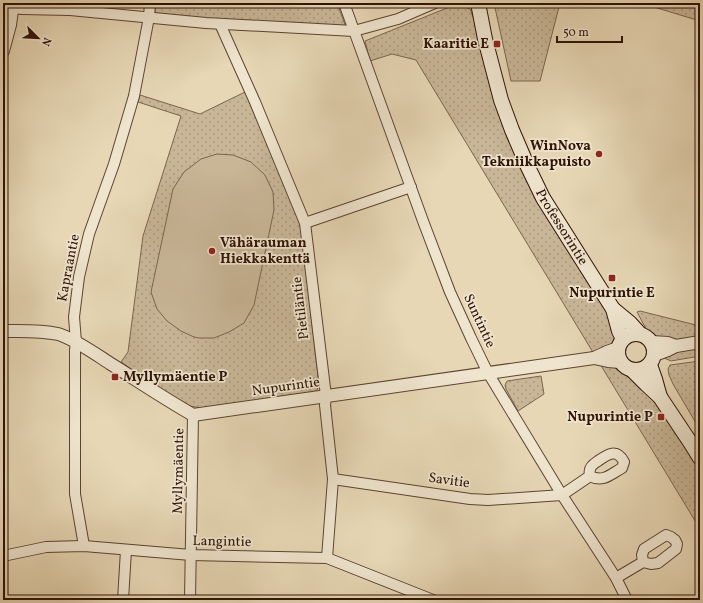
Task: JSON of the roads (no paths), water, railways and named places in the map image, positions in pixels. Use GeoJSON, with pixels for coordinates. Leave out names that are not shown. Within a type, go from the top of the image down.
{"type":"FeatureCollection","features":[{"type":"Feature","properties":{"kind":"main road","name":"Professorintie"},"geometry":{"type":"LineString","coordinates":[[478,3],[485,39],[501,100],[512,130],[543,198],[612,309],[619,331],[620,350]]}},
{"type":"Feature","properties":{"kind":"main road","name":"Professorintie"},"geometry":{"type":"LineString","coordinates":[[612,309],[640,334]]}},
{"type":"Feature","properties":{"kind":"main road"},"geometry":{"type":"LineString","coordinates":[[660,396],[655,379],[652,354],[646,337],[640,334],[631,335],[620,350],[626,368],[633,371],[660,396],[700,458]]}},
{"type":"Feature","properties":{"kind":"main road"},"geometry":{"type":"LineString","coordinates":[[633,371],[642,370],[652,354]]}},
{"type":"Feature","properties":{"kind":"street","name":"Kapraantie"},"geometry":{"type":"LineString","coordinates":[[84,546],[75,494],[76,342],[74,317],[79,277],[89,234],[114,164],[134,96],[149,17],[150,3]]}},
{"type":"Feature","properties":{"kind":"street","name":"Suntintie"},"geometry":{"type":"LineString","coordinates":[[344,3],[450,292],[471,338],[488,373],[562,495],[616,578],[627,600]]}},
{"type":"Feature","properties":{"kind":"street"},"geometry":{"type":"LineString","coordinates":[[3,51],[10,26],[13,6],[22,9],[70,10],[220,24],[354,30],[398,19],[435,3]]}},
{"type":"Feature","properties":{"kind":"street","name":"Pietiläntie"},"geometry":{"type":"LineString","coordinates":[[220,24],[255,102],[305,223],[326,396],[333,479],[327,558]]}},
{"type":"Feature","properties":{"kind":"street"},"geometry":{"type":"LineString","coordinates":[[305,223],[411,187]]}},
{"type":"Feature","properties":{"kind":"street"},"geometry":{"type":"LineString","coordinates":[[3,330],[59,334],[76,342],[168,401],[194,415]]}},
{"type":"Feature","properties":{"kind":"street"},"geometry":{"type":"LineString","coordinates":[[652,354],[668,350],[676,346],[700,342]]}},
{"type":"Feature","properties":{"kind":"street","name":"Nupurintie"},"geometry":{"type":"LineString","coordinates":[[194,415],[594,358],[607,352],[620,350]]}},
{"type":"Feature","properties":{"kind":"street","name":"Myllymäentie"},"geometry":{"type":"LineString","coordinates":[[190,600],[194,415]]}},
{"type":"Feature","properties":{"kind":"street"},"geometry":{"type":"LineString","coordinates":[[562,495],[590,476]]}},
{"type":"Feature","properties":{"kind":"street","name":"Savitie"},"geometry":{"type":"LineString","coordinates":[[333,479],[470,499],[488,500],[562,495]]}},
{"type":"Feature","properties":{"kind":"street","name":"Langintie"},"geometry":{"type":"LineString","coordinates":[[3,556],[46,547],[84,546],[191,555],[327,558],[433,600]]}},
{"type":"Feature","properties":{"kind":"street"},"geometry":{"type":"LineString","coordinates":[[123,600],[126,550]]}},
{"type":"Feature","properties":{"kind":"street"},"geometry":{"type":"LineString","coordinates":[[616,578],[643,562]]}},
{"type":"Feature","properties":{"kind":"place","name":"Kaaritie E"},"geometry":{"type":"Point","coordinates":[497,44]}},
{"type":"Feature","properties":{"kind":"place","name":"WinNova Tekniikkapuisto"},"geometry":{"type":"Point","coordinates":[599,154]}},
{"type":"Feature","properties":{"kind":"place","name":"Vähärauman Hiekkakenttä"},"geometry":{"type":"Point","coordinates":[212,251]}},
{"type":"Feature","properties":{"kind":"place","name":"Nupurintie E"},"geometry":{"type":"Point","coordinates":[612,278]}},
{"type":"Feature","properties":{"kind":"place","name":"Myllymäentie P"},"geometry":{"type":"Point","coordinates":[115,377]}},
{"type":"Feature","properties":{"kind":"place","name":"Nupurintie P"},"geometry":{"type":"Point","coordinates":[661,417]}}]}
